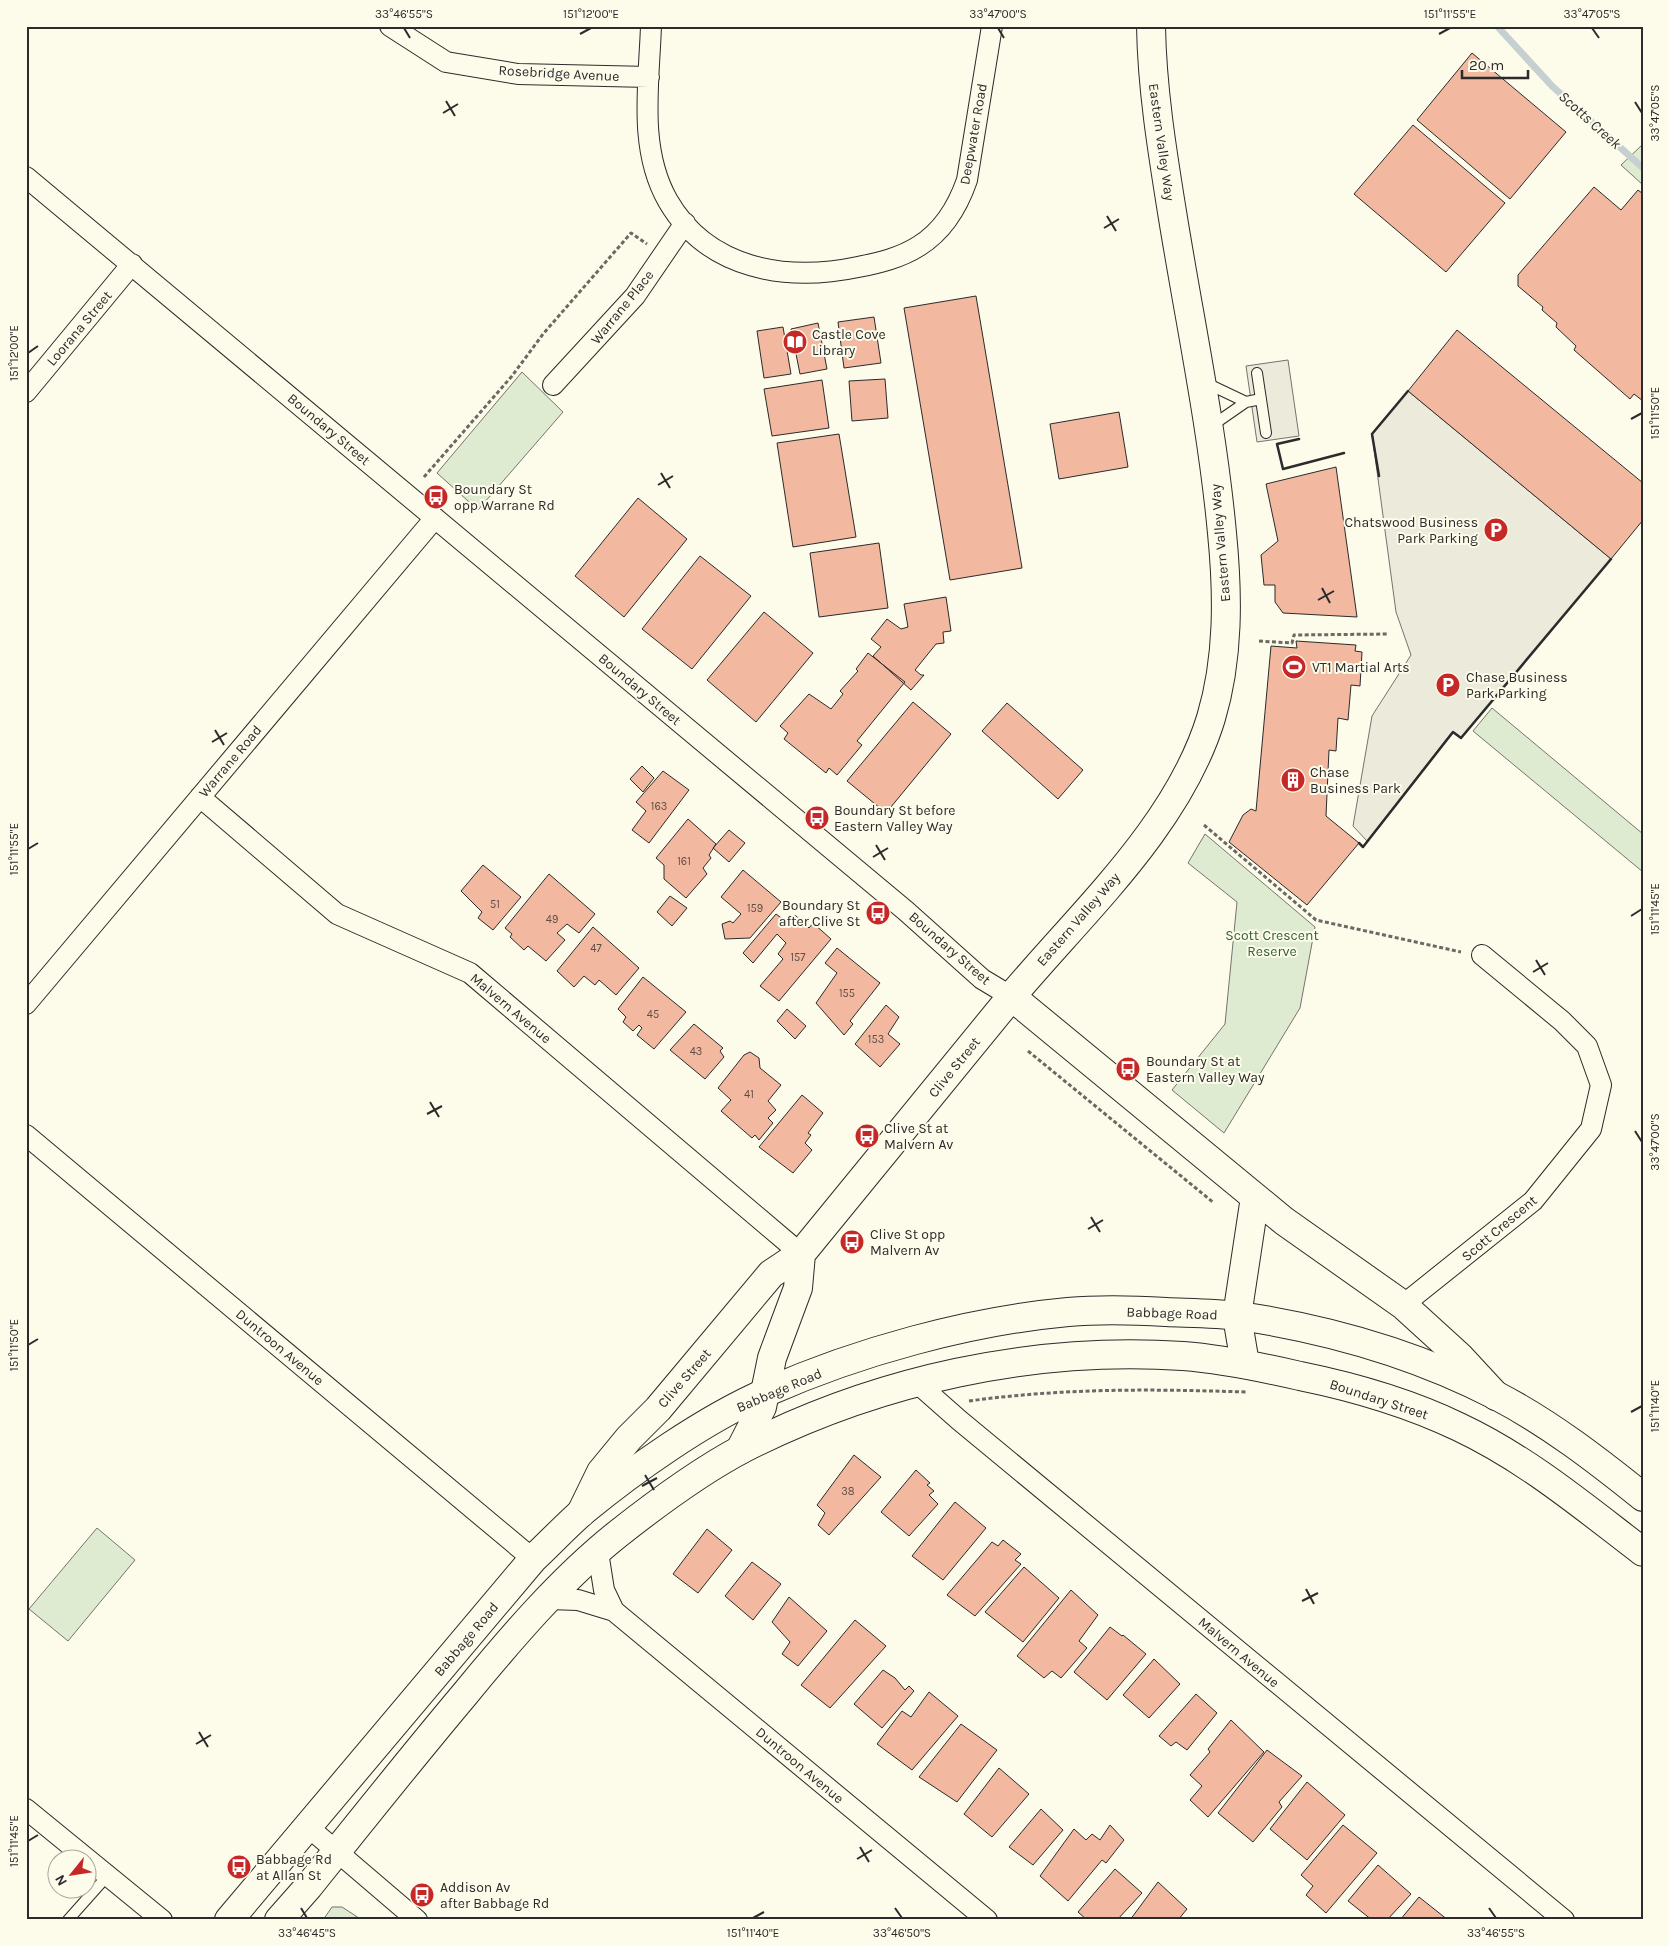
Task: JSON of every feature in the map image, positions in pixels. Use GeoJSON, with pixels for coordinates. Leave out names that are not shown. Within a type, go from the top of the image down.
{"type":"FeatureCollection","features":[{"type":"Feature","properties":{"kind":"main road","name":"Eastern Valley Way"},"geometry":{"type":"LineString","coordinates":[[1012,997],[1147,837],[1176,795],[1195,758],[1210,718],[1221,672],[1226,597],[1222,536],[1208,429],[1155,94],[1151,26]]}},
{"type":"Feature","properties":{"kind":"main road","name":"Boundary Street"},"geometry":{"type":"LineString","coordinates":[[1012,997],[1284,1221],[1403,1305],[1459,1356],[1496,1396],[1544,1424],[1596,1459],[1643,1497]]}},
{"type":"Feature","properties":{"kind":"main road","name":"Clive Street"},"geometry":{"type":"LineString","coordinates":[[581,1513],[601,1472],[629,1438],[658,1409],[771,1274],[801,1254],[1012,997]]}},
{"type":"Feature","properties":{"kind":"main road"},"geometry":{"type":"LineString","coordinates":[[279,1920],[525,1622],[617,1534],[740,1450],[795,1424],[852,1402],[916,1382],[1014,1362],[1069,1356],[1181,1356],[1245,1364],[1237,1316],[1254,1197]]}},
{"type":"Feature","properties":{"kind":"main road"},"geometry":{"type":"LineString","coordinates":[[740,1450],[756,1421],[766,1392],[772,1358],[798,1288],[801,1254]]}},
{"type":"Feature","properties":{"kind":"main road","name":"Babbage Road"},"geometry":{"type":"LineString","coordinates":[[229,1920],[533,1559],[581,1513],[654,1459],[734,1408],[766,1392],[879,1351],[1003,1321],[1069,1312],[1131,1310],[1237,1316],[1328,1333],[1449,1375],[1496,1396]]}},
{"type":"Feature","properties":{"kind":"main road","name":"Boundary Street"},"geometry":{"type":"LineString","coordinates":[[1245,1364],[1336,1384],[1400,1404],[1458,1426],[1518,1459],[1643,1552]]}},
{"type":"Feature","properties":{"kind":"street","name":"Rosebridge Avenue"},"geometry":{"type":"LineString","coordinates":[[390,26],[446,62],[518,74],[649,77]]}},
{"type":"Feature","properties":{"kind":"street","name":"Deepwater Road"},"geometry":{"type":"LineString","coordinates":[[651,26],[649,145],[652,161],[668,200],[684,223],[718,252],[742,263],[769,271],[798,274],[843,270],[882,262],[920,246],[948,218],[960,199],[967,180],[992,26]]}},
{"type":"Feature","properties":{"kind":"street","name":"Boundary Street"},"geometry":{"type":"LineString","coordinates":[[26,177],[906,911],[982,979],[1012,997]]}},
{"type":"Feature","properties":{"kind":"street","name":"Warrane Place"},"geometry":{"type":"LineString","coordinates":[[553,385],[635,296],[684,223]]}},
{"type":"Feature","properties":{"kind":"street","name":"Loorana Street"},"geometry":{"type":"LineString","coordinates":[[26,392],[132,264]]}},
{"type":"Feature","properties":{"kind":"street","name":"Warrane Road"},"geometry":{"type":"LineString","coordinates":[[26,1004],[435,518]]}},
{"type":"Feature","properties":{"kind":"street","name":"Malvern Avenue"},"geometry":{"type":"LineString","coordinates":[[200,797],[336,914],[470,973],[801,1254]]}},
{"type":"Feature","properties":{"kind":"street","name":"Scott Crescent"},"geometry":{"type":"LineString","coordinates":[[1403,1305],[1533,1201],[1591,1129],[1601,1085],[1587,1046],[1562,1020],[1482,955]]}},
{"type":"Feature","properties":{"kind":"street","name":"Duntroon Avenue"},"geometry":{"type":"LineString","coordinates":[[26,1135],[533,1559]]}},
{"type":"Feature","properties":{"kind":"street","name":"Malvern Avenue"},"geometry":{"type":"LineString","coordinates":[[916,1382],[959,1420],[1564,1920]]}},
{"type":"Feature","properties":{"kind":"street","name":"Duntroon Avenue"},"geometry":{"type":"LineString","coordinates":[[598,1552],[604,1590],[614,1611]]}},
{"type":"Feature","properties":{"kind":"street","name":"Duntroon Avenue"},"geometry":{"type":"LineString","coordinates":[[549,1599],[578,1600],[614,1611],[987,1920]]}},
{"type":"Feature","properties":{"kind":"street"},"geometry":{"type":"LineString","coordinates":[[26,1808],[109,1874],[162,1920]]}},
{"type":"Feature","properties":{"kind":"street"},"geometry":{"type":"LineString","coordinates":[[307,1826],[417,1920]]}},
{"type":"Feature","properties":{"kind":"lane"},"geometry":{"type":"LineString","coordinates":[[1257,373],[1266,433]]}},
{"type":"Feature","properties":{"kind":"lane"},"geometry":{"type":"LineString","coordinates":[[1200,380],[1246,402]]}},
{"type":"Feature","properties":{"kind":"lane"},"geometry":{"type":"LineString","coordinates":[[1208,429],[1246,402],[1261,400]]}},
{"type":"Feature","properties":{"kind":"lane"},"geometry":{"type":"LineString","coordinates":[[68,1920],[109,1874]]}},
{"type":"Feature","properties":{"kind":"path"},"geometry":{"type":"LineString","coordinates":[[424,477],[512,376],[543,334],[631,233]]}},
{"type":"Feature","properties":{"kind":"path"},"geometry":{"type":"LineString","coordinates":[[1259,641],[1292,643],[1294,635],[1388,634]]}},
{"type":"Feature","properties":{"kind":"path"},"geometry":{"type":"LineString","coordinates":[[1204,825],[1316,920],[1482,955]]}},
{"type":"Feature","properties":{"kind":"path"},"geometry":{"type":"LineString","coordinates":[[1028,1051],[1214,1203]]}},
{"type":"Feature","properties":{"kind":"path"},"geometry":{"type":"LineString","coordinates":[[966,1402],[1083,1390],[1139,1388],[1253,1392]]}},
{"type":"Feature","properties":{"kind":"green space"},"geometry":{"type":"Polygon","coordinates":[[[1643,144],[1643,185],[1621,165],[1643,144]]]}},
{"type":"Feature","properties":{"kind":"green space"},"geometry":{"type":"Polygon","coordinates":[[[522,372],[563,412],[478,510],[437,473],[522,372]]]}},
{"type":"Feature","properties":{"kind":"green space"},"geometry":{"type":"Polygon","coordinates":[[[1492,708],[1643,834],[1643,872],[1473,731],[1492,708]]]}},
{"type":"Feature","properties":{"kind":"green space","name":"Scott Crescent Reserve"},"geometry":{"type":"Polygon","coordinates":[[[1205,834],[1315,927],[1300,1008],[1224,1133],[1172,1090],[1225,1024],[1237,902],[1188,863],[1205,834]]]}},
{"type":"Feature","properties":{"kind":"green space"},"geometry":{"type":"Polygon","coordinates":[[[97,1528],[135,1560],[68,1641],[29,1609],[97,1528]]]}},
{"type":"Feature","properties":{"kind":"green space"},"geometry":{"type":"Polygon","coordinates":[[[332,1907],[342,1907],[362,1920],[323,1920],[332,1907]]]}},
{"type":"Feature","properties":{"kind":"shaded area"},"geometry":{"type":"Polygon","coordinates":[[[1288,360],[1299,436],[1257,442],[1246,366],[1288,360]]]}},
{"type":"Feature","properties":{"kind":"shaded area"},"geometry":{"type":"Polygon","coordinates":[[[1408,391],[1611,559],[1461,738],[1452,732],[1367,841],[1353,826],[1372,716],[1411,655],[1396,612],[1372,434],[1408,391]]]}},
{"type":"Feature","properties":{"kind":"building"},"geometry":{"type":"Polygon","coordinates":[[[1472,53],[1566,132],[1510,199],[1417,120],[1472,53]]]}},
{"type":"Feature","properties":{"kind":"building"},"geometry":{"type":"Polygon","coordinates":[[[1413,125],[1505,203],[1446,272],[1354,194],[1413,125]]]}},
{"type":"Feature","properties":{"kind":"building"},"geometry":{"type":"Polygon","coordinates":[[[1594,187],[1621,210],[1638,190],[1643,194],[1643,401],[1634,394],[1630,399],[1574,350],[1576,346],[1556,327],[1557,323],[1542,310],[1543,307],[1518,286],[1518,275],[1594,187]]]}},
{"type":"Feature","properties":{"kind":"building"},"geometry":{"type":"Polygon","coordinates":[[[976,296],[1022,568],[950,580],[904,308],[976,296]]]}},
{"type":"Feature","properties":{"kind":"building"},"geometry":{"type":"Polygon","coordinates":[[[874,317],[881,363],[844,368],[838,322],[874,317]]]}},
{"type":"Feature","properties":{"kind":"building"},"geometry":{"type":"Polygon","coordinates":[[[818,323],[827,369],[800,374],[791,329],[818,323]]]}},
{"type":"Feature","properties":{"kind":"building"},"geometry":{"type":"Polygon","coordinates":[[[783,327],[791,374],[764,378],[757,331],[783,327]]]}},
{"type":"Feature","properties":{"kind":"building"},"geometry":{"type":"Polygon","coordinates":[[[1457,330],[1643,483],[1643,520],[1611,559],[1408,391],[1457,330]]]}},
{"type":"Feature","properties":{"kind":"building"},"geometry":{"type":"Polygon","coordinates":[[[885,379],[888,418],[852,421],[849,381],[885,379]]]}},
{"type":"Feature","properties":{"kind":"building"},"geometry":{"type":"Polygon","coordinates":[[[822,380],[829,428],[772,436],[764,389],[822,380]]]}},
{"type":"Feature","properties":{"kind":"building"},"geometry":{"type":"Polygon","coordinates":[[[1119,412],[1128,467],[1059,479],[1050,424],[1119,412]]]}},
{"type":"Feature","properties":{"kind":"building"},"geometry":{"type":"Polygon","coordinates":[[[839,434],[856,537],[793,547],[777,443],[839,434]]]}},
{"type":"Feature","properties":{"kind":"building"},"geometry":{"type":"Polygon","coordinates":[[[1336,467],[1357,617],[1283,613],[1275,602],[1275,585],[1264,585],[1261,555],[1278,541],[1266,484],[1336,467]]]}},
{"type":"Feature","properties":{"kind":"building"},"geometry":{"type":"Polygon","coordinates":[[[638,498],[687,539],[624,617],[575,576],[638,498]]]}},
{"type":"Feature","properties":{"kind":"building"},"geometry":{"type":"Polygon","coordinates":[[[879,543],[888,608],[819,617],[810,553],[879,543]]]}},
{"type":"Feature","properties":{"kind":"building"},"geometry":{"type":"Polygon","coordinates":[[[700,556],[751,596],[692,669],[642,629],[700,556]]]}},
{"type":"Feature","properties":{"kind":"building"},"geometry":{"type":"Polygon","coordinates":[[[946,597],[951,631],[943,632],[944,643],[936,644],[915,670],[924,675],[911,690],[873,656],[881,647],[871,639],[887,619],[901,629],[908,627],[904,604],[946,597]]]}},
{"type":"Feature","properties":{"kind":"building"},"geometry":{"type":"Polygon","coordinates":[[[764,612],[813,653],[756,722],[707,680],[764,612]]]}},
{"type":"Feature","properties":{"kind":"building","name":"Chase Business Park"},"geometry":{"type":"Polygon","coordinates":[[[1296,641],[1356,645],[1355,651],[1362,652],[1360,686],[1351,685],[1348,720],[1338,718],[1336,751],[1329,750],[1326,816],[1359,843],[1307,905],[1229,842],[1243,815],[1251,809],[1256,811],[1271,646],[1297,648],[1296,641]]]}},
{"type":"Feature","properties":{"kind":"building"},"geometry":{"type":"Polygon","coordinates":[[[868,653],[905,682],[857,741],[862,745],[837,775],[829,768],[826,773],[784,739],[788,733],[780,726],[809,694],[831,709],[843,694],[840,691],[858,671],[856,669],[868,653]]]}},
{"type":"Feature","properties":{"kind":"building"},"geometry":{"type":"Polygon","coordinates":[[[913,702],[951,734],[886,813],[847,781],[913,702]]]}},
{"type":"Feature","properties":{"kind":"building"},"geometry":{"type":"Polygon","coordinates":[[[1007,703],[1083,770],[1058,799],[982,731],[1007,703]]]}},
{"type":"Feature","properties":{"kind":"building"},"geometry":{"type":"Polygon","coordinates":[[[642,766],[654,778],[643,792],[630,779],[642,766]]]}},
{"type":"Feature","properties":{"kind":"building"},"geometry":{"type":"Polygon","coordinates":[[[663,771],[689,790],[649,843],[632,830],[646,811],[636,802],[663,771]]]}},
{"type":"Feature","properties":{"kind":"building"},"geometry":{"type":"Polygon","coordinates":[[[688,819],[716,844],[709,855],[711,858],[703,868],[707,874],[686,898],[664,879],[664,865],[656,858],[688,819]]]}},
{"type":"Feature","properties":{"kind":"building"},"geometry":{"type":"Polygon","coordinates":[[[729,830],[745,843],[729,862],[713,848],[729,830]]]}},
{"type":"Feature","properties":{"kind":"building"},"geometry":{"type":"Polygon","coordinates":[[[483,865],[521,897],[493,930],[478,918],[482,912],[461,891],[483,865]]]}},
{"type":"Feature","properties":{"kind":"building"},"geometry":{"type":"Polygon","coordinates":[[[743,870],[781,902],[750,938],[725,939],[722,924],[730,921],[733,923],[741,914],[721,897],[743,870]]]}},
{"type":"Feature","properties":{"kind":"building"},"geometry":{"type":"Polygon","coordinates":[[[549,874],[595,914],[579,933],[567,924],[557,933],[565,940],[546,961],[528,946],[524,950],[510,937],[512,934],[505,928],[549,874]]]}},
{"type":"Feature","properties":{"kind":"building"},"geometry":{"type":"Polygon","coordinates":[[[670,896],[687,908],[672,926],[657,912],[670,896]]]}},
{"type":"Feature","properties":{"kind":"building"},"geometry":{"type":"Polygon","coordinates":[[[776,914],[788,923],[795,915],[809,928],[813,923],[831,939],[779,1001],[760,986],[783,959],[778,954],[786,943],[777,934],[753,963],[743,953],[776,914]]]}},
{"type":"Feature","properties":{"kind":"building"},"geometry":{"type":"Polygon","coordinates":[[[593,927],[639,968],[616,995],[599,980],[595,985],[584,976],[574,987],[557,971],[593,927]]]}},
{"type":"Feature","properties":{"kind":"building"},"geometry":{"type":"Polygon","coordinates":[[[837,948],[880,983],[850,1021],[853,1024],[844,1035],[816,1003],[837,973],[825,963],[837,948]]]}},
{"type":"Feature","properties":{"kind":"building"},"geometry":{"type":"Polygon","coordinates":[[[643,977],[686,1012],[654,1049],[637,1035],[642,1028],[639,1025],[633,1031],[623,1022],[626,1017],[618,1009],[643,977]]]}},
{"type":"Feature","properties":{"kind":"building"},"geometry":{"type":"Polygon","coordinates":[[[886,1005],[899,1017],[888,1034],[900,1044],[880,1067],[855,1044],[886,1005]]]}},
{"type":"Feature","properties":{"kind":"building"},"geometry":{"type":"Polygon","coordinates":[[[787,1009],[806,1026],[795,1039],[777,1021],[787,1009]]]}},
{"type":"Feature","properties":{"kind":"building"},"geometry":{"type":"Polygon","coordinates":[[[694,1024],[723,1048],[720,1051],[724,1057],[705,1079],[670,1050],[694,1024]]]}},
{"type":"Feature","properties":{"kind":"building"},"geometry":{"type":"Polygon","coordinates":[[[750,1052],[759,1058],[760,1068],[781,1085],[768,1101],[776,1110],[768,1118],[773,1123],[759,1140],[755,1135],[752,1138],[721,1111],[731,1100],[718,1088],[744,1055],[750,1052]]]}},
{"type":"Feature","properties":{"kind":"building"},"geometry":{"type":"Polygon","coordinates":[[[802,1095],[823,1113],[808,1133],[811,1135],[805,1143],[812,1150],[793,1173],[759,1147],[802,1095]]]}},
{"type":"Feature","properties":{"kind":"building"},"geometry":{"type":"Polygon","coordinates":[[[854,1455],[881,1477],[829,1535],[818,1525],[825,1513],[817,1505],[854,1455]]]}},
{"type":"Feature","properties":{"kind":"building"},"geometry":{"type":"Polygon","coordinates":[[[916,1470],[930,1483],[927,1485],[934,1491],[929,1495],[938,1504],[909,1536],[881,1512],[916,1470]]]}},
{"type":"Feature","properties":{"kind":"building"},"geometry":{"type":"Polygon","coordinates":[[[955,1502],[986,1528],[943,1580],[912,1556],[955,1502]]]}},
{"type":"Feature","properties":{"kind":"building"},"geometry":{"type":"Polygon","coordinates":[[[707,1529],[732,1550],[698,1593],[673,1574],[707,1529]]]}},
{"type":"Feature","properties":{"kind":"building"},"geometry":{"type":"Polygon","coordinates":[[[1003,1540],[1021,1554],[1015,1560],[1021,1564],[975,1616],[947,1595],[992,1542],[998,1546],[1003,1540]]]}},
{"type":"Feature","properties":{"kind":"building"},"geometry":{"type":"Polygon","coordinates":[[[752,1562],[781,1584],[753,1620],[725,1596],[752,1562]]]}},
{"type":"Feature","properties":{"kind":"building"},"geometry":{"type":"Polygon","coordinates":[[[1024,1567],[1059,1598],[1023,1642],[985,1612],[1024,1567]]]}},
{"type":"Feature","properties":{"kind":"building"},"geometry":{"type":"Polygon","coordinates":[[[1071,1590],[1098,1615],[1079,1641],[1087,1648],[1061,1678],[1052,1671],[1044,1678],[1017,1656],[1071,1590]]]}},
{"type":"Feature","properties":{"kind":"building"},"geometry":{"type":"Polygon","coordinates":[[[789,1597],[827,1631],[798,1666],[782,1654],[790,1642],[772,1622],[789,1597]]]}},
{"type":"Feature","properties":{"kind":"building"},"geometry":{"type":"Polygon","coordinates":[[[855,1620],[886,1646],[830,1708],[801,1685],[855,1620]]]}},
{"type":"Feature","properties":{"kind":"building"},"geometry":{"type":"Polygon","coordinates":[[[1110,1627],[1146,1654],[1107,1700],[1074,1672],[1110,1627]]]}},
{"type":"Feature","properties":{"kind":"building"},"geometry":{"type":"Polygon","coordinates":[[[1154,1659],[1180,1684],[1149,1718],[1123,1695],[1154,1659]]]}},
{"type":"Feature","properties":{"kind":"building"},"geometry":{"type":"Polygon","coordinates":[[[883,1670],[895,1678],[905,1690],[909,1686],[914,1691],[882,1728],[854,1704],[883,1670]]]}},
{"type":"Feature","properties":{"kind":"building"},"geometry":{"type":"Polygon","coordinates":[[[929,1692],[958,1716],[912,1770],[877,1744],[902,1711],[911,1717],[929,1692]]]}},
{"type":"Feature","properties":{"kind":"building"},"geometry":{"type":"Polygon","coordinates":[[[1196,1694],[1217,1713],[1187,1750],[1176,1742],[1171,1746],[1159,1736],[1196,1694]]]}},
{"type":"Feature","properties":{"kind":"building"},"geometry":{"type":"Polygon","coordinates":[[[1231,1720],[1264,1752],[1208,1817],[1190,1800],[1202,1786],[1190,1775],[1210,1752],[1208,1749],[1231,1720]]]}},
{"type":"Feature","properties":{"kind":"building"},"geometry":{"type":"Polygon","coordinates":[[[961,1724],[997,1750],[957,1802],[919,1777],[961,1724]]]}},
{"type":"Feature","properties":{"kind":"building"},"geometry":{"type":"Polygon","coordinates":[[[1267,1750],[1302,1776],[1279,1802],[1282,1807],[1253,1842],[1218,1813],[1267,1750]]]}},
{"type":"Feature","properties":{"kind":"building"},"geometry":{"type":"Polygon","coordinates":[[[999,1768],[1029,1794],[992,1837],[964,1814],[999,1768]]]}},
{"type":"Feature","properties":{"kind":"building"},"geometry":{"type":"Polygon","coordinates":[[[1307,1782],[1345,1815],[1307,1860],[1270,1829],[1307,1782]]]}},
{"type":"Feature","properties":{"kind":"building"},"geometry":{"type":"Polygon","coordinates":[[[1041,1809],[1063,1830],[1033,1865],[1009,1847],[1041,1809]]]}},
{"type":"Feature","properties":{"kind":"building"},"geometry":{"type":"Polygon","coordinates":[[[1110,1825],[1124,1840],[1106,1863],[1102,1860],[1068,1901],[1040,1876],[1074,1829],[1086,1840],[1092,1834],[1100,1840],[1110,1825]]]}},
{"type":"Feature","properties":{"kind":"building"},"geometry":{"type":"Polygon","coordinates":[[[1343,1825],[1377,1853],[1326,1913],[1306,1895],[1313,1886],[1301,1875],[1343,1825]]]}},
{"type":"Feature","properties":{"kind":"building"},"geometry":{"type":"Polygon","coordinates":[[[1378,1865],[1411,1894],[1387,1920],[1372,1920],[1348,1901],[1378,1865]]]}},
{"type":"Feature","properties":{"kind":"building"},"geometry":{"type":"Polygon","coordinates":[[[1115,1869],[1142,1893],[1117,1920],[1087,1920],[1078,1912],[1115,1869]]]}},
{"type":"Feature","properties":{"kind":"building"},"geometry":{"type":"Polygon","coordinates":[[[1158,1882],[1187,1909],[1178,1920],[1130,1920],[1158,1882]]]}},
{"type":"Feature","properties":{"kind":"building"},"geometry":{"type":"Polygon","coordinates":[[[1419,1897],[1448,1920],[1400,1920],[1419,1897]]]}},
{"type":"Feature","properties":{"kind":"waterway","name":"Scotts Creek"},"geometry":{"type":"LineString","coordinates":[[1497,26],[1552,86],[1643,168]]}},
{"type":"Feature","properties":{"kind":"wall"},"geometry":{"type":"LineString","coordinates":[[1379,476],[1372,434],[1408,391]]}},
{"type":"Feature","properties":{"kind":"wall"},"geometry":{"type":"LineString","coordinates":[[1299,439],[1277,444],[1283,469],[1344,453]]}},
{"type":"Feature","properties":{"kind":"wall"},"geometry":{"type":"LineString","coordinates":[[1359,843],[1363,847],[1453,732],[1461,738],[1611,559]]}},
{"type":"Feature","properties":{"kind":"place","name":"Castle Cove Library"},"geometry":{"type":"Point","coordinates":[795,342]}},
{"type":"Feature","properties":{"kind":"place","name":"Boundary St opp Warrane Rd"},"geometry":{"type":"Point","coordinates":[436,497]}},
{"type":"Feature","properties":{"kind":"place","name":"Chatswood Business Park Parking"},"geometry":{"type":"Point","coordinates":[1496,530]}},
{"type":"Feature","properties":{"kind":"place","name":"VT1 Martial Arts"},"geometry":{"type":"Point","coordinates":[1294,667]}},
{"type":"Feature","properties":{"kind":"place","name":"Chase Business Park Parking"},"geometry":{"type":"Point","coordinates":[1448,685]}},
{"type":"Feature","properties":{"kind":"place","name":"Chase Business Park"},"geometry":{"type":"Point","coordinates":[1293,780]}},
{"type":"Feature","properties":{"kind":"place","name":"Boundary St before Eastern Valley Way"},"geometry":{"type":"Point","coordinates":[817,818]}},
{"type":"Feature","properties":{"kind":"place","name":"Boundary St after Clive St"},"geometry":{"type":"Point","coordinates":[878,913]}},
{"type":"Feature","properties":{"kind":"place","name":"Boundary St at Eastern Valley Way"},"geometry":{"type":"Point","coordinates":[1128,1069]}},
{"type":"Feature","properties":{"kind":"place","name":"Clive St at Malvern Av"},"geometry":{"type":"Point","coordinates":[867,1136]}},
{"type":"Feature","properties":{"kind":"place","name":"Clive St opp Malvern Av"},"geometry":{"type":"Point","coordinates":[852,1242]}},
{"type":"Feature","properties":{"kind":"place","name":"Babbage Rd at Allan St"},"geometry":{"type":"Point","coordinates":[239,1867]}},
{"type":"Feature","properties":{"kind":"place","name":"Addison Av after Babbage Rd"},"geometry":{"type":"Point","coordinates":[422,1895]}}]}
